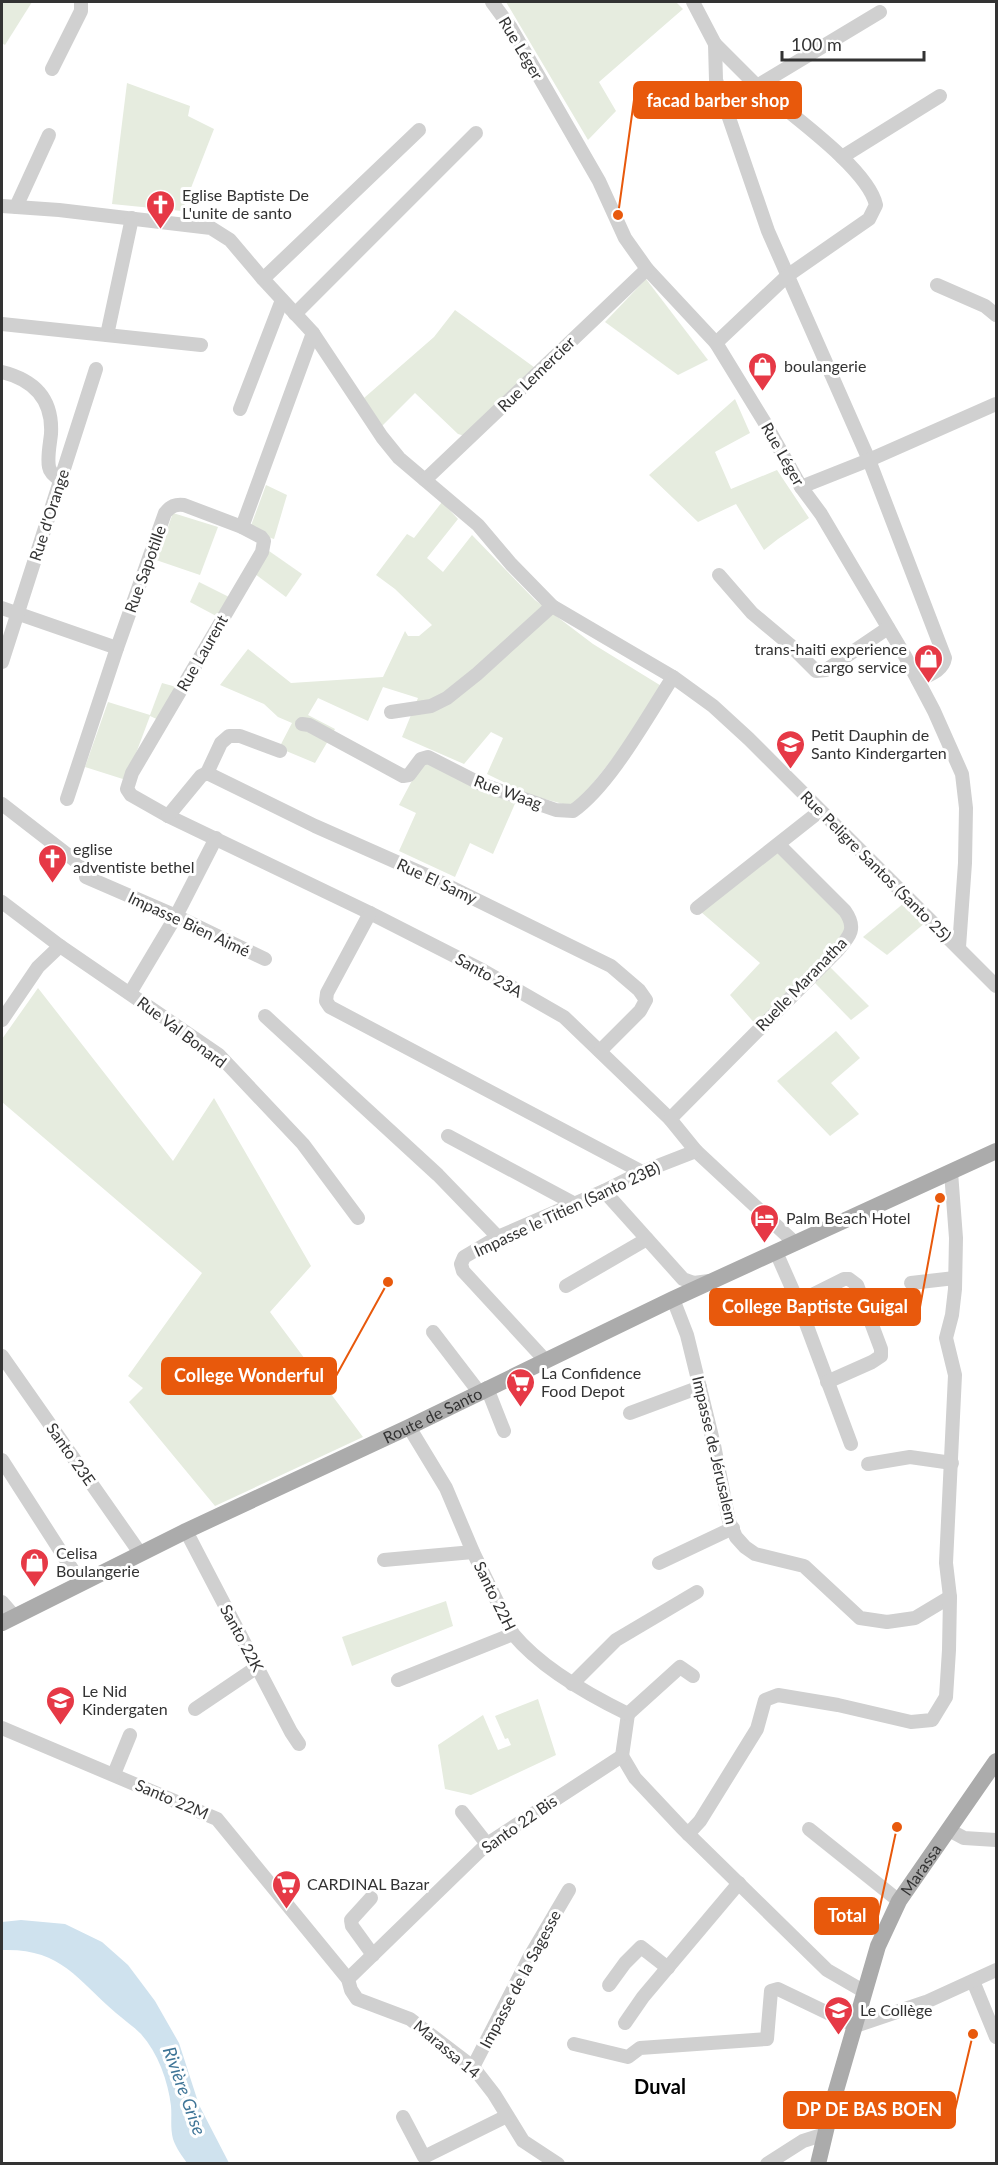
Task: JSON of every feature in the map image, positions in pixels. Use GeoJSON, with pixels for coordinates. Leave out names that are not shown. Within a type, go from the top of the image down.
{"type":"FeatureCollection","features":[{"type":"Feature","properties":{"kind":"main road","name":"Route de Santo"},"geometry":{"type":"LineString","coordinates":[[8,1620],[140,1553],[409,1427],[673,1299],[996,1151]]}},
{"type":"Feature","properties":{"kind":"main road","name":"Marassa"},"geometry":{"type":"LineString","coordinates":[[818,2163],[878,1946],[899,1901],[996,1761]]}},
{"type":"Feature","properties":{"kind":"street"},"geometry":{"type":"LineString","coordinates":[[52,69],[81,11],[81,2]]}},
{"type":"Feature","properties":{"kind":"street","name":"Rue Léger"},"geometry":{"type":"LineString","coordinates":[[492,2],[511,28],[599,181],[625,238],[647,269],[716,343],[801,487],[821,514],[934,711],[962,774],[966,807],[959,947]]}},
{"type":"Feature","properties":{"kind":"street"},"geometry":{"type":"LineString","coordinates":[[699,4],[715,44],[716,80],[768,231],[869,460],[945,658],[944,665],[938,670],[918,680]]}},
{"type":"Feature","properties":{"kind":"street"},"geometry":{"type":"LineString","coordinates":[[758,86],[880,12]]}},
{"type":"Feature","properties":{"kind":"street"},"geometry":{"type":"LineString","coordinates":[[715,44],[758,86],[842,157],[874,199],[876,206],[869,219],[787,276],[716,343]]}},
{"type":"Feature","properties":{"kind":"street"},"geometry":{"type":"LineString","coordinates":[[842,157],[940,96]]}},
{"type":"Feature","properties":{"kind":"street"},"geometry":{"type":"LineString","coordinates":[[263,279],[419,130]]}},
{"type":"Feature","properties":{"kind":"street"},"geometry":{"type":"LineString","coordinates":[[295,314],[476,133]]}},
{"type":"Feature","properties":{"kind":"street"},"geometry":{"type":"LineString","coordinates":[[16,207],[49,135]]}},
{"type":"Feature","properties":{"kind":"street","name":"Rue Peligre Santos (Santo 25)"},"geometry":{"type":"LineString","coordinates":[[2,206],[59,210],[211,228],[231,240],[313,333],[382,437],[399,458],[478,525],[511,564],[552,606],[673,677],[720,713],[996,986]]}},
{"type":"Feature","properties":{"kind":"street"},"geometry":{"type":"LineString","coordinates":[[107,335],[132,218]]}},
{"type":"Feature","properties":{"kind":"street","name":"Rue Lemercier"},"geometry":{"type":"LineString","coordinates":[[425,480],[647,269]]}},
{"type":"Feature","properties":{"kind":"street"},"geometry":{"type":"LineString","coordinates":[[936,285],[985,306],[996,315]]}},
{"type":"Feature","properties":{"kind":"street"},"geometry":{"type":"LineString","coordinates":[[240,409],[282,300]]}},
{"type":"Feature","properties":{"kind":"street"},"geometry":{"type":"LineString","coordinates":[[2,324],[201,345]]}},
{"type":"Feature","properties":{"kind":"street"},"geometry":{"type":"LineString","coordinates":[[242,527],[313,333]]}},
{"type":"Feature","properties":{"kind":"street","name":"Rue d'Orange"},"geometry":{"type":"LineString","coordinates":[[2,662],[96,369]]}},
{"type":"Feature","properties":{"kind":"street"},"geometry":{"type":"LineString","coordinates":[[2,372],[30,383],[40,391],[49,413],[51,430],[48,466],[52,474],[60,480]]}},
{"type":"Feature","properties":{"kind":"street"},"geometry":{"type":"LineString","coordinates":[[801,487],[996,404]]}},
{"type":"Feature","properties":{"kind":"street","name":"Rue Sapotille"},"geometry":{"type":"LineString","coordinates":[[67,799],[162,521],[171,506],[184,505],[242,527]]}},
{"type":"Feature","properties":{"kind":"street","name":"Rue Laurent"},"geometry":{"type":"LineString","coordinates":[[127,789],[132,773],[262,552],[264,542],[261,537],[242,527]]}},
{"type":"Feature","properties":{"kind":"street"},"geometry":{"type":"LineString","coordinates":[[719,575],[752,614],[789,644],[816,671],[826,670],[888,628]]}},
{"type":"Feature","properties":{"kind":"street"},"geometry":{"type":"LineString","coordinates":[[391,712],[431,706],[447,698],[552,606]]}},
{"type":"Feature","properties":{"kind":"street"},"geometry":{"type":"LineString","coordinates":[[2,608],[117,648]]}},
{"type":"Feature","properties":{"kind":"street","name":"Rue Waag"},"geometry":{"type":"LineString","coordinates":[[302,724],[309,725],[403,776],[409,775],[421,759],[428,757],[481,784],[556,810],[573,811],[584,803],[614,766],[673,677]]}},
{"type":"Feature","properties":{"kind":"street"},"geometry":{"type":"LineString","coordinates":[[168,816],[201,776],[207,773],[221,743],[229,736],[240,736],[280,751]]}},
{"type":"Feature","properties":{"kind":"street","name":"Rue El Samy"},"geometry":{"type":"LineString","coordinates":[[207,773],[315,826],[428,876],[611,966],[639,990],[646,1000],[640,1011],[600,1052]]}},
{"type":"Feature","properties":{"kind":"street","name":"Santo 23A"},"geometry":{"type":"LineString","coordinates":[[127,789],[130,795],[168,816],[370,913],[482,970],[564,1017],[670,1119],[696,1151],[795,1243]]}},
{"type":"Feature","properties":{"kind":"street","name":"Impasse Bien Aimé"},"geometry":{"type":"LineString","coordinates":[[2,804],[86,869],[86,877],[176,916],[265,959]]}},
{"type":"Feature","properties":{"kind":"street"},"geometry":{"type":"LineString","coordinates":[[697,908],[820,812]]}},
{"type":"Feature","properties":{"kind":"street"},"geometry":{"type":"LineString","coordinates":[[130,993],[176,916],[216,838]]}},
{"type":"Feature","properties":{"kind":"street","name":"Ruelle Maranatha"},"geometry":{"type":"LineString","coordinates":[[670,1119],[838,950],[847,940],[851,930],[850,919],[845,911],[778,845]]}},
{"type":"Feature","properties":{"kind":"street","name":"Rue Val Bonard"},"geometry":{"type":"LineString","coordinates":[[2,902],[60,946],[219,1055],[303,1144],[358,1218]]}},
{"type":"Feature","properties":{"kind":"street"},"geometry":{"type":"LineString","coordinates":[[370,913],[327,993],[326,1001],[330,1006],[642,1172]]}},
{"type":"Feature","properties":{"kind":"street"},"geometry":{"type":"LineString","coordinates":[[4,1013],[38,967],[60,946]]}},
{"type":"Feature","properties":{"kind":"street"},"geometry":{"type":"LineString","coordinates":[[265,1016],[438,1175],[498,1237]]}},
{"type":"Feature","properties":{"kind":"street"},"geometry":{"type":"LineString","coordinates":[[448,1136],[573,1203]]}},
{"type":"Feature","properties":{"kind":"street","name":"Impasse le Titien (Santo 23B)"},"geometry":{"type":"LineString","coordinates":[[545,1360],[463,1271],[461,1264],[464,1257],[498,1237],[642,1172],[696,1151]]}},
{"type":"Feature","properties":{"kind":"street"},"geometry":{"type":"LineString","coordinates":[[688,1834],[700,1821],[757,1729],[765,1700],[778,1695],[911,1722],[932,1720],[946,1697],[950,1597],[946,1563],[956,1374],[946,1338],[952,1315],[955,1278],[956,1238],[951,1172]]}},
{"type":"Feature","properties":{"kind":"street"},"geometry":{"type":"LineString","coordinates":[[604,1191],[684,1279],[694,1283],[717,1280]]}},
{"type":"Feature","properties":{"kind":"street"},"geometry":{"type":"LineString","coordinates":[[566,1286],[647,1239]]}},
{"type":"Feature","properties":{"kind":"street"},"geometry":{"type":"LineString","coordinates":[[776,1252],[798,1302],[851,1444]]}},
{"type":"Feature","properties":{"kind":"street"},"geometry":{"type":"LineString","coordinates":[[911,1283],[955,1278]]}},
{"type":"Feature","properties":{"kind":"street"},"geometry":{"type":"LineString","coordinates":[[798,1302],[844,1279],[853,1280],[857,1285],[881,1349],[881,1356],[872,1362],[827,1382]]}},
{"type":"Feature","properties":{"kind":"street","name":"Impasse de Jérusalem"},"geometry":{"type":"LineString","coordinates":[[673,1299],[687,1335],[729,1521],[736,1537],[745,1547],[755,1554],[804,1566],[860,1618],[887,1622],[915,1618],[950,1597]]}},
{"type":"Feature","properties":{"kind":"street"},"geometry":{"type":"LineString","coordinates":[[433,1332],[483,1390],[504,1431]]}},
{"type":"Feature","properties":{"kind":"street","name":"Santo 23E"},"geometry":{"type":"LineString","coordinates":[[2,1356],[140,1553]]}},
{"type":"Feature","properties":{"kind":"street"},"geometry":{"type":"LineString","coordinates":[[630,1413],[700,1387]]}},
{"type":"Feature","properties":{"kind":"street","name":"Santo 22H"},"geometry":{"type":"LineString","coordinates":[[409,1427],[446,1488],[473,1552],[513,1634],[521,1644],[572,1684],[628,1714]]}},
{"type":"Feature","properties":{"kind":"street"},"geometry":{"type":"LineString","coordinates":[[868,1464],[910,1457],[952,1463]]}},
{"type":"Feature","properties":{"kind":"street"},"geometry":{"type":"LineString","coordinates":[[2,1460],[81,1583]]}},
{"type":"Feature","properties":{"kind":"street"},"geometry":{"type":"LineString","coordinates":[[659,1563],[733,1528]]}},
{"type":"Feature","properties":{"kind":"street","name":"Santo 22K"},"geometry":{"type":"LineString","coordinates":[[186,1531],[299,1744]]}},
{"type":"Feature","properties":{"kind":"street"},"geometry":{"type":"LineString","coordinates":[[384,1560],[473,1552]]}},
{"type":"Feature","properties":{"kind":"street"},"geometry":{"type":"LineString","coordinates":[[572,1684],[616,1640],[697,1592]]}},
{"type":"Feature","properties":{"kind":"street"},"geometry":{"type":"LineString","coordinates":[[2,1602],[8,1620]]}},
{"type":"Feature","properties":{"kind":"street"},"geometry":{"type":"LineString","coordinates":[[398,1680],[513,1634]]}},
{"type":"Feature","properties":{"kind":"street"},"geometry":{"type":"LineString","coordinates":[[693,1676],[680,1667],[628,1714],[621,1756],[635,1778],[688,1834],[827,1970],[865,1992]]}},
{"type":"Feature","properties":{"kind":"street"},"geometry":{"type":"LineString","coordinates":[[195,1709],[257,1668]]}},
{"type":"Feature","properties":{"kind":"street","name":"Santo 22M"},"geometry":{"type":"LineString","coordinates":[[2,1728],[217,1819],[348,1979]]}},
{"type":"Feature","properties":{"kind":"street"},"geometry":{"type":"LineString","coordinates":[[114,1774],[130,1735]]}},
{"type":"Feature","properties":{"kind":"street","name":"Santo 22 Bis"},"geometry":{"type":"LineString","coordinates":[[348,1979],[487,1844],[621,1756]]}},
{"type":"Feature","properties":{"kind":"street"},"geometry":{"type":"LineString","coordinates":[[462,1812],[487,1844]]}},
{"type":"Feature","properties":{"kind":"street"},"geometry":{"type":"LineString","coordinates":[[809,1829],[899,1901]]}},
{"type":"Feature","properties":{"kind":"street"},"geometry":{"type":"LineString","coordinates":[[949,1830],[964,1838],[996,1840]]}},
{"type":"Feature","properties":{"kind":"street"},"geometry":{"type":"LineString","coordinates":[[625,2023],[643,1997],[739,1883]]}},
{"type":"Feature","properties":{"kind":"street","name":"Impasse de la Sagesse"},"geometry":{"type":"LineString","coordinates":[[473,2067],[529,1958],[569,1890]]}},
{"type":"Feature","properties":{"kind":"street"},"geometry":{"type":"LineString","coordinates":[[371,1898],[351,1920],[352,1926],[373,1955]]}},
{"type":"Feature","properties":{"kind":"street"},"geometry":{"type":"LineString","coordinates":[[609,1985],[624,1963],[641,1947],[668,1968]]}},
{"type":"Feature","properties":{"kind":"street"},"geometry":{"type":"LineString","coordinates":[[574,2044],[628,2057],[640,2048],[767,2039],[771,1991],[778,1989],[855,2026],[926,2002],[996,1970]]}},
{"type":"Feature","properties":{"kind":"street","name":"Marassa 14"},"geometry":{"type":"LineString","coordinates":[[348,1979],[357,1999],[410,2019],[473,2067],[523,2141],[558,2163]]}},
{"type":"Feature","properties":{"kind":"street"},"geometry":{"type":"LineString","coordinates":[[973,1981],[996,2037]]}},
{"type":"Feature","properties":{"kind":"street"},"geometry":{"type":"LineString","coordinates":[[403,2117],[423,2157],[507,2116]]}},
{"type":"Feature","properties":{"kind":"street"},"geometry":{"type":"LineString","coordinates":[[768,2163],[803,2141],[825,2134]]}},
{"type":"Feature","properties":{"kind":"street"},"geometry":{"type":"LineString","coordinates":[[787,2151],[794,2163]]}},
{"type":"Feature","properties":{"kind":"shaded area"},"geometry":{"type":"Polygon","coordinates":[[[2,2],[32,2],[5,45],[2,43],[2,2]]]}},
{"type":"Feature","properties":{"kind":"shaded area"},"geometry":{"type":"Polygon","coordinates":[[[506,2],[676,2],[683,9],[599,82],[616,111],[588,140],[506,2]]]}},
{"type":"Feature","properties":{"kind":"shaded area"},"geometry":{"type":"Polygon","coordinates":[[[127,83],[190,106],[188,116],[214,129],[182,211],[112,204],[127,83]]]}},
{"type":"Feature","properties":{"kind":"shaded area"},"geometry":{"type":"Polygon","coordinates":[[[646,279],[708,360],[678,375],[605,322],[646,279]]]}},
{"type":"Feature","properties":{"kind":"shaded area"},"geometry":{"type":"Polygon","coordinates":[[[455,310],[538,370],[465,436],[458,434],[415,393],[382,426],[364,398],[434,337],[455,310]]]}},
{"type":"Feature","properties":{"kind":"shaded area"},"geometry":{"type":"Polygon","coordinates":[[[735,399],[750,433],[715,452],[731,489],[777,470],[809,518],[764,550],[736,504],[698,522],[649,475],[735,399]]]}},
{"type":"Feature","properties":{"kind":"shaded area"},"geometry":{"type":"Polygon","coordinates":[[[266,485],[287,495],[274,539],[249,531],[266,485]]]}},
{"type":"Feature","properties":{"kind":"shaded area"},"geometry":{"type":"Polygon","coordinates":[[[442,502],[458,519],[427,558],[443,572],[472,535],[535,600],[593,644],[663,687],[637,728],[574,807],[530,795],[487,774],[503,738],[491,732],[464,764],[402,737],[418,698],[383,687],[368,721],[318,698],[308,715],[335,729],[315,763],[279,748],[292,723],[278,717],[264,704],[220,685],[248,649],[291,683],[383,677],[405,631],[408,636],[419,636],[432,625],[395,589],[376,575],[407,534],[414,538],[442,502]]]}},
{"type":"Feature","properties":{"kind":"shaded area"},"geometry":{"type":"Polygon","coordinates":[[[173,513],[218,527],[200,575],[156,560],[173,513]]]}},
{"type":"Feature","properties":{"kind":"shaded area"},"geometry":{"type":"Polygon","coordinates":[[[269,551],[302,574],[286,597],[255,574],[269,551]]]}},
{"type":"Feature","properties":{"kind":"shaded area"},"geometry":{"type":"Polygon","coordinates":[[[199,582],[229,597],[218,617],[190,602],[199,582]]]}},
{"type":"Feature","properties":{"kind":"shaded area"},"geometry":{"type":"Polygon","coordinates":[[[162,683],[180,688],[163,722],[150,716],[126,780],[85,767],[108,702],[150,715],[162,683]]]}},
{"type":"Feature","properties":{"kind":"shaded area"},"geometry":{"type":"Polygon","coordinates":[[[424,758],[517,799],[493,854],[470,843],[455,877],[399,851],[416,813],[399,805],[424,758]]]}},
{"type":"Feature","properties":{"kind":"shaded area"},"geometry":{"type":"Polygon","coordinates":[[[778,852],[854,930],[757,1026],[730,995],[760,963],[701,912],[778,852]]]}},
{"type":"Feature","properties":{"kind":"shaded area"},"geometry":{"type":"Polygon","coordinates":[[[904,903],[926,922],[887,955],[863,937],[904,903]]]}},
{"type":"Feature","properties":{"kind":"shaded area"},"geometry":{"type":"Polygon","coordinates":[[[830,967],[869,1006],[851,1020],[815,983],[830,967]]]}},
{"type":"Feature","properties":{"kind":"shaded area"},"geometry":{"type":"Polygon","coordinates":[[[38,988],[173,1161],[214,1098],[311,1266],[270,1312],[363,1437],[215,1506],[129,1402],[143,1388],[128,1376],[202,1273],[2,1102],[2,1039],[38,988]]]}},
{"type":"Feature","properties":{"kind":"shaded area"},"geometry":{"type":"Polygon","coordinates":[[[836,1031],[860,1058],[831,1083],[859,1114],[830,1136],[777,1081],[836,1031]]]}},
{"type":"Feature","properties":{"kind":"shaded area"},"geometry":{"type":"Polygon","coordinates":[[[446,1601],[453,1626],[352,1666],[342,1637],[446,1601]]]}},
{"type":"Feature","properties":{"kind":"shaded area"},"geometry":{"type":"Polygon","coordinates":[[[538,1699],[556,1755],[471,1795],[445,1789],[438,1745],[483,1715],[498,1750],[511,1745],[508,1738],[505,1739],[495,1716],[538,1699]]]}},
{"type":"Feature","properties":{"kind":"water","name":"Rivière Grise"},"geometry":{"type":"Polygon","coordinates":[[[21,1920],[65,1924],[102,1942],[128,1965],[155,2001],[179,2043],[199,2105],[229,2163],[187,2163],[183,2158],[173,2139],[171,2106],[165,2077],[152,2050],[138,2031],[78,1977],[53,1960],[39,1954],[2,1950],[2,1922],[21,1920]]]}},
{"type":"Feature","properties":{"kind":"place","name":"facad barber shop"},"geometry":{"type":"Point","coordinates":[618,215]}},
{"type":"Feature","properties":{"kind":"place","name":"Eglise Baptiste De L'unite de santo"},"geometry":{"type":"Point","coordinates":[161,230]}},
{"type":"Feature","properties":{"kind":"place","name":"boulangerie"},"geometry":{"type":"Point","coordinates":[763,392]}},
{"type":"Feature","properties":{"kind":"place","name":"trans-haiti experience cargo service"},"geometry":{"type":"Point","coordinates":[928,684]}},
{"type":"Feature","properties":{"kind":"place","name":"Petit Dauphin de Santo Kindergarten"},"geometry":{"type":"Point","coordinates":[790,770]}},
{"type":"Feature","properties":{"kind":"place","name":"eglise adventiste bethel"},"geometry":{"type":"Point","coordinates":[52,884]}},
{"type":"Feature","properties":{"kind":"place","name":"College Baptiste Guigal"},"geometry":{"type":"Point","coordinates":[940,1198]}},
{"type":"Feature","properties":{"kind":"place","name":"Palm Beach Hotel"},"geometry":{"type":"Point","coordinates":[765,1244]}},
{"type":"Feature","properties":{"kind":"place","name":"College Wonderful"},"geometry":{"type":"Point","coordinates":[388,1282]}},
{"type":"Feature","properties":{"kind":"place","name":"La Confidence Food Depot"},"geometry":{"type":"Point","coordinates":[520,1408]}},
{"type":"Feature","properties":{"kind":"place","name":"Celisa Boulangerie"},"geometry":{"type":"Point","coordinates":[35,1588]}},
{"type":"Feature","properties":{"kind":"place","name":"Le Nid Kindergaten"},"geometry":{"type":"Point","coordinates":[61,1726]}},
{"type":"Feature","properties":{"kind":"place","name":"Total"},"geometry":{"type":"Point","coordinates":[897,1827]}},
{"type":"Feature","properties":{"kind":"place","name":"CARDINAL Bazar"},"geometry":{"type":"Point","coordinates":[286,1910]}},
{"type":"Feature","properties":{"kind":"place","name":"DP DE BAS BOEN"},"geometry":{"type":"Point","coordinates":[973,2034]}},
{"type":"Feature","properties":{"kind":"place","name":"Le Collège"},"geometry":{"type":"Point","coordinates":[839,2036]}},
{"type":"Feature","properties":{"kind":"district","name":"Duval"},"geometry":{"type":"Point","coordinates":[660,2087]}}]}
